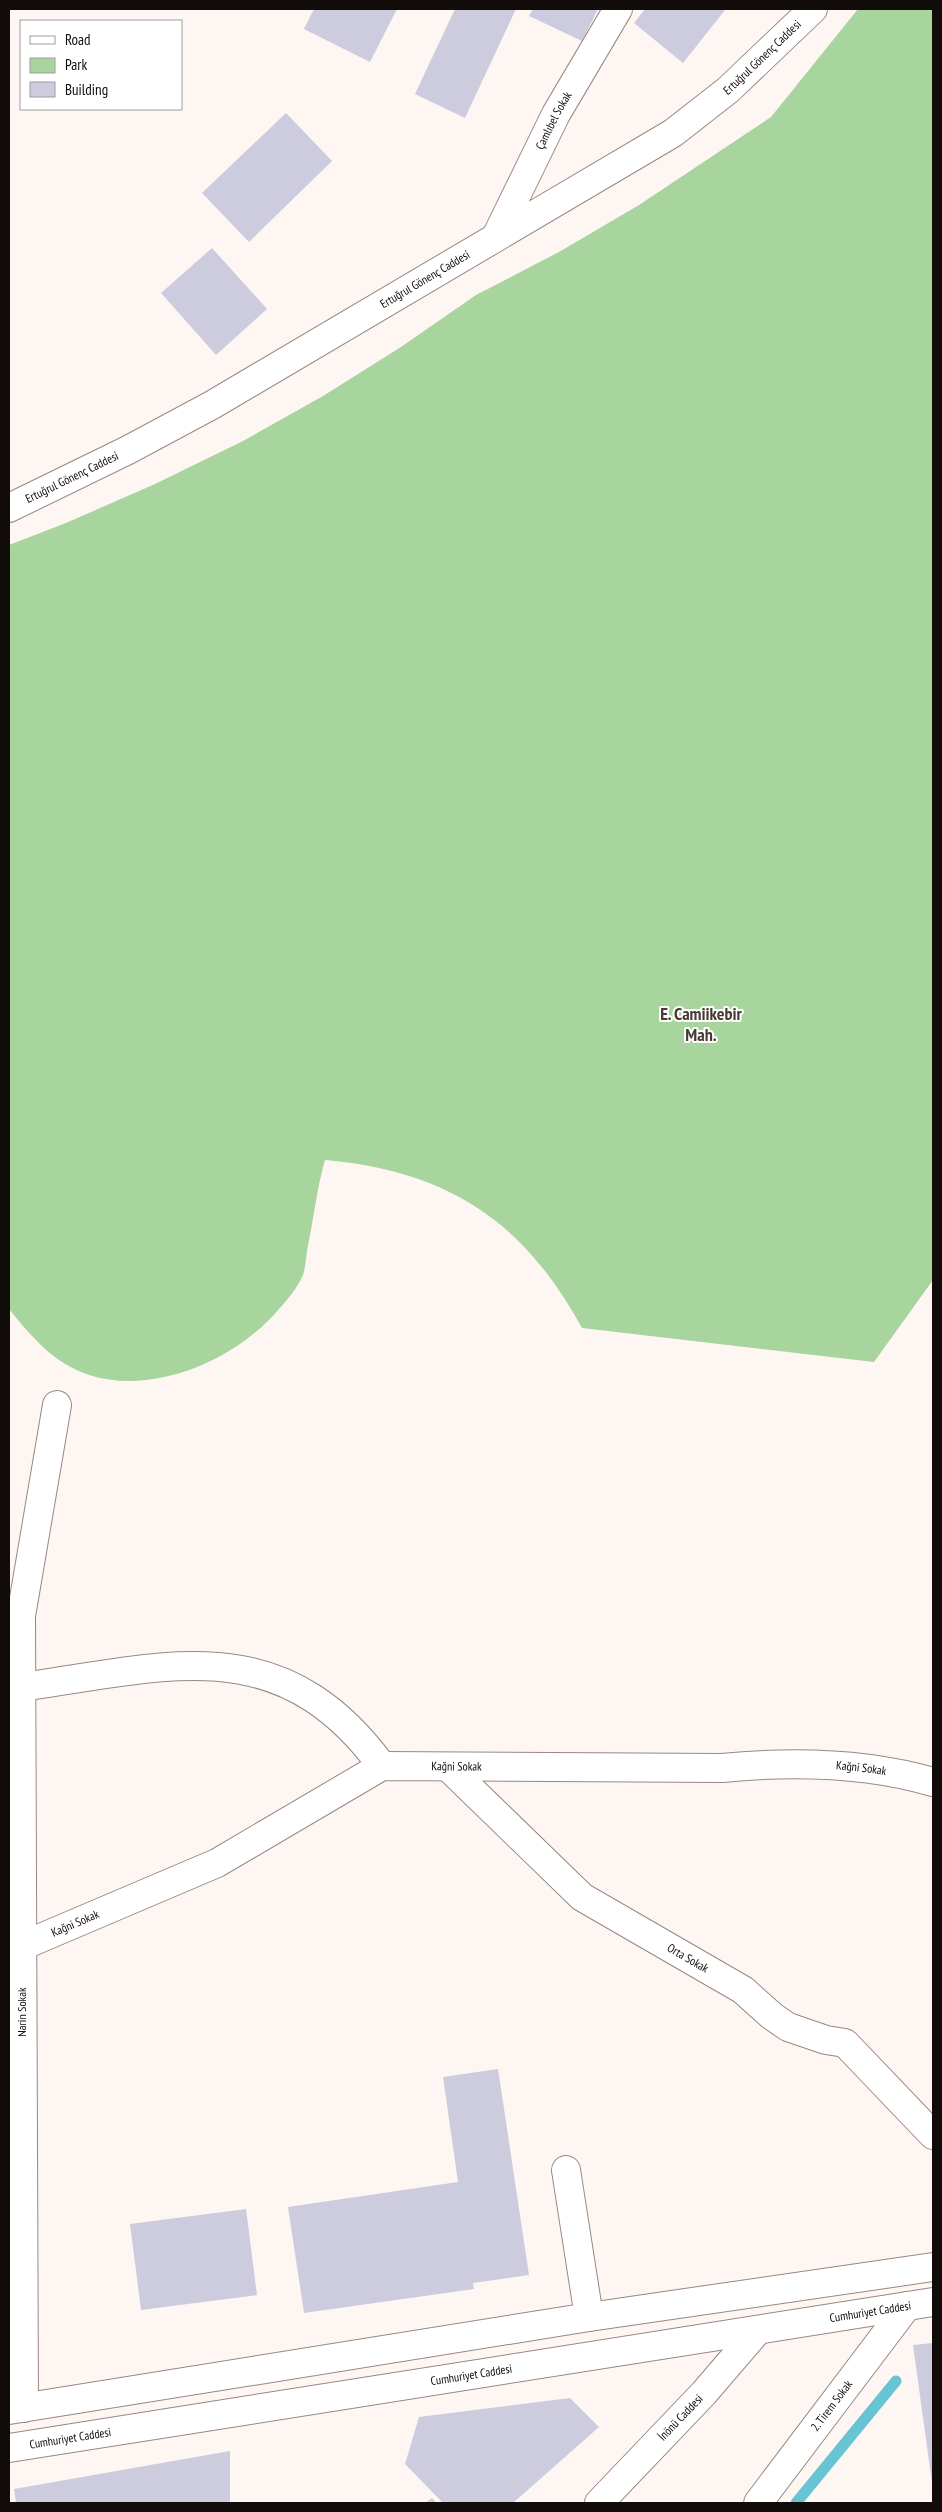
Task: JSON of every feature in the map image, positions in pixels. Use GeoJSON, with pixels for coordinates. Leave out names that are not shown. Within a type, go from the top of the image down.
{"type":"FeatureCollection","features":[{"type":"Feature","properties":{"kind":"street","name":"Çamlıbel Sokak"},"geometry":{"type":"LineString","coordinates":[[496,237],[556,114],[618,9]]}},
{"type":"Feature","properties":{"kind":"street","name":"Ertuğrul Gönenç Caddesi"},"geometry":{"type":"LineString","coordinates":[[9,508],[128,450],[212,404],[673,133],[728,90],[813,9]]}},
{"type":"Feature","properties":{"kind":"street","name":"Narin Sokak"},"geometry":{"type":"LineString","coordinates":[[16,2409],[15,1945],[21,1687],[15,1619],[57,1405]]}},
{"type":"Feature","properties":{"kind":"street"},"geometry":{"type":"LineString","coordinates":[[21,1687],[178,1665],[210,1665],[242,1669],[272,1678],[305,1693],[335,1713],[361,1738],[382,1766]]}},
{"type":"Feature","properties":{"kind":"street","name":"Kağni Sokak"},"geometry":{"type":"LineString","coordinates":[[15,1945],[217,1863],[382,1766],[722,1768],[770,1763],[819,1763],[867,1767],[933,1782]]}},
{"type":"Feature","properties":{"kind":"street","name":"Orta Sokak"},"geometry":{"type":"LineString","coordinates":[[448,1767],[582,1898],[743,1990],[772,2016],[788,2027],[826,2040],[845,2043],[933,2134]]}},
{"type":"Feature","properties":{"kind":"street"},"geometry":{"type":"LineString","coordinates":[[566,2170],[589,2317]]}},
{"type":"Feature","properties":{"kind":"street"},"geometry":{"type":"LineString","coordinates":[[16,2409],[589,2317],[933,2267]]}},
{"type":"Feature","properties":{"kind":"street","name":"Cumhuriyet Caddesi"},"geometry":{"type":"LineString","coordinates":[[9,2448],[933,2302]]}},
{"type":"Feature","properties":{"kind":"street","name":"2. Tirem Sokak"},"geometry":{"type":"LineString","coordinates":[[758,2503],[906,2306]]}},
{"type":"Feature","properties":{"kind":"street","name":"İnönü Caddesi"},"geometry":{"type":"LineString","coordinates":[[599,2503],[704,2393],[758,2330]]}},
{"type":"Feature","properties":{"kind":"green space"},"geometry":{"type":"Polygon","coordinates":[[[858,9],[933,9],[933,1280],[874,1362],[582,1328],[559,1290],[534,1258],[507,1230],[477,1208],[444,1190],[408,1176],[369,1166],[325,1160],[303,1275],[296,1288],[279,1309],[241,1343],[193,1369],[167,1377],[141,1381],[114,1380],[89,1375],[65,1364],[44,1348],[9,1309],[9,545],[66,523],[155,484],[243,441],[323,396],[401,347],[476,295],[559,252],[639,205],[771,117],[858,9]]]}},
{"type":"Feature","properties":{"kind":"building"},"geometry":{"type":"Polygon","coordinates":[[[314,9],[397,9],[370,62],[304,29],[314,9]]]}},
{"type":"Feature","properties":{"kind":"building"},"geometry":{"type":"Polygon","coordinates":[[[455,9],[516,9],[465,118],[415,94],[455,9]]]}},
{"type":"Feature","properties":{"kind":"building"},"geometry":{"type":"Polygon","coordinates":[[[533,9],[598,9],[582,41],[529,16],[533,9]]]}},
{"type":"Feature","properties":{"kind":"building"},"geometry":{"type":"Polygon","coordinates":[[[645,9],[725,10],[683,63],[634,23],[645,9]]]}},
{"type":"Feature","properties":{"kind":"building"},"geometry":{"type":"Polygon","coordinates":[[[286,113],[332,161],[249,242],[202,193],[286,113]]]}},
{"type":"Feature","properties":{"kind":"building"},"geometry":{"type":"Polygon","coordinates":[[[212,248],[267,309],[216,355],[161,293],[212,248]]]}},
{"type":"Feature","properties":{"kind":"building"},"geometry":{"type":"Polygon","coordinates":[[[498,2069],[529,2275],[473,2283],[474,2289],[304,2313],[288,2207],[458,2182],[443,2077],[498,2069]]]}},
{"type":"Feature","properties":{"kind":"building"},"geometry":{"type":"Polygon","coordinates":[[[246,2209],[257,2295],[141,2310],[130,2224],[246,2209]]]}},
{"type":"Feature","properties":{"kind":"building"},"geometry":{"type":"Polygon","coordinates":[[[933,2343],[933,2483],[932,2483],[913,2345],[933,2343]]]}},
{"type":"Feature","properties":{"kind":"building"},"geometry":{"type":"Polygon","coordinates":[[[570,2398],[599,2427],[513,2503],[443,2503],[405,2464],[419,2417],[570,2398]]]}},
{"type":"Feature","properties":{"kind":"building"},"geometry":{"type":"Polygon","coordinates":[[[230,2451],[230,2503],[16,2503],[14,2489],[230,2451]]]}},
{"type":"Feature","properties":{"kind":"building"},"geometry":{"type":"Polygon","coordinates":[[[432,2498],[436,2503],[425,2503],[432,2498]]]}},
{"type":"Feature","properties":{"kind":"waterway"},"geometry":{"type":"LineString","coordinates":[[796,2503],[896,2381]]}},
{"type":"Feature","properties":{"kind":"district","name":"E. Camiikebir Mah."},"geometry":{"type":"Point","coordinates":[701,1024]}}]}
